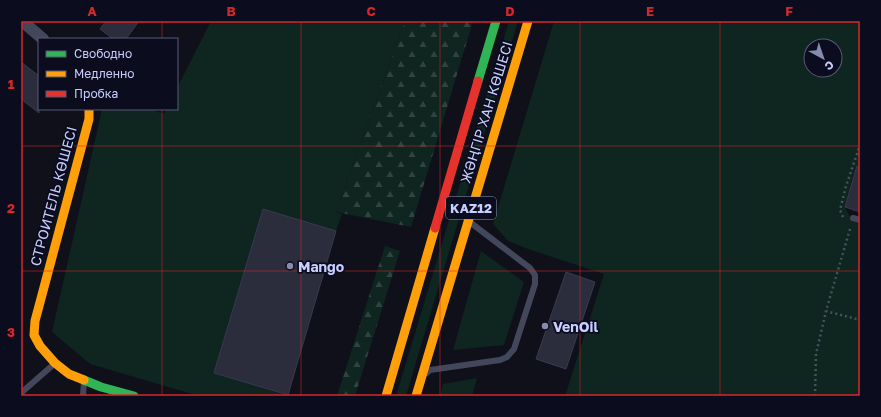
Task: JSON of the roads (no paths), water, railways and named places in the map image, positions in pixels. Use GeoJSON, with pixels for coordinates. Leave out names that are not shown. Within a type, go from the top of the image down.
{"type":"FeatureCollection","features":[{"type":"Feature","properties":{"kind":"main road","name":"ЖӘҢГІР ХАН КӨШЕСІ"},"geometry":{"type":"LineString","coordinates":[[386,396],[496,21]]}},
{"type":"Feature","properties":{"kind":"main road","name":"ЖӘҢГІР ХАН КӨШЕСІ"},"geometry":{"type":"LineString","coordinates":[[416,396],[528,21]]}},
{"type":"Feature","properties":{"kind":"main road","name":"СТРОИТЕЛЬ КӨШЕСІ"},"geometry":{"type":"LineString","coordinates":[[89,110],[90,119],[35,321],[34,335],[40,346],[55,363],[69,374],[101,387],[134,396]]}},
{"type":"Feature","properties":{"kind":"street"},"geometry":{"type":"LineString","coordinates":[[22,21],[42,38]]}},
{"type":"Feature","properties":{"kind":"lane"},"geometry":{"type":"LineString","coordinates":[[421,380],[430,370],[500,360],[507,357],[514,349],[535,284],[535,275],[530,268],[471,223],[470,214]]}},
{"type":"Feature","properties":{"kind":"lane"},"geometry":{"type":"LineString","coordinates":[[21,393],[55,363]]}},
{"type":"Feature","properties":{"kind":"lane"},"geometry":{"type":"LineString","coordinates":[[82,396],[85,380]]}},
{"type":"Feature","properties":{"kind":"place","name":"Mango"},"geometry":{"type":"Point","coordinates":[290,266]}},
{"type":"Feature","properties":{"kind":"place","name":"VenOil"},"geometry":{"type":"Point","coordinates":[545,326]}}]}
